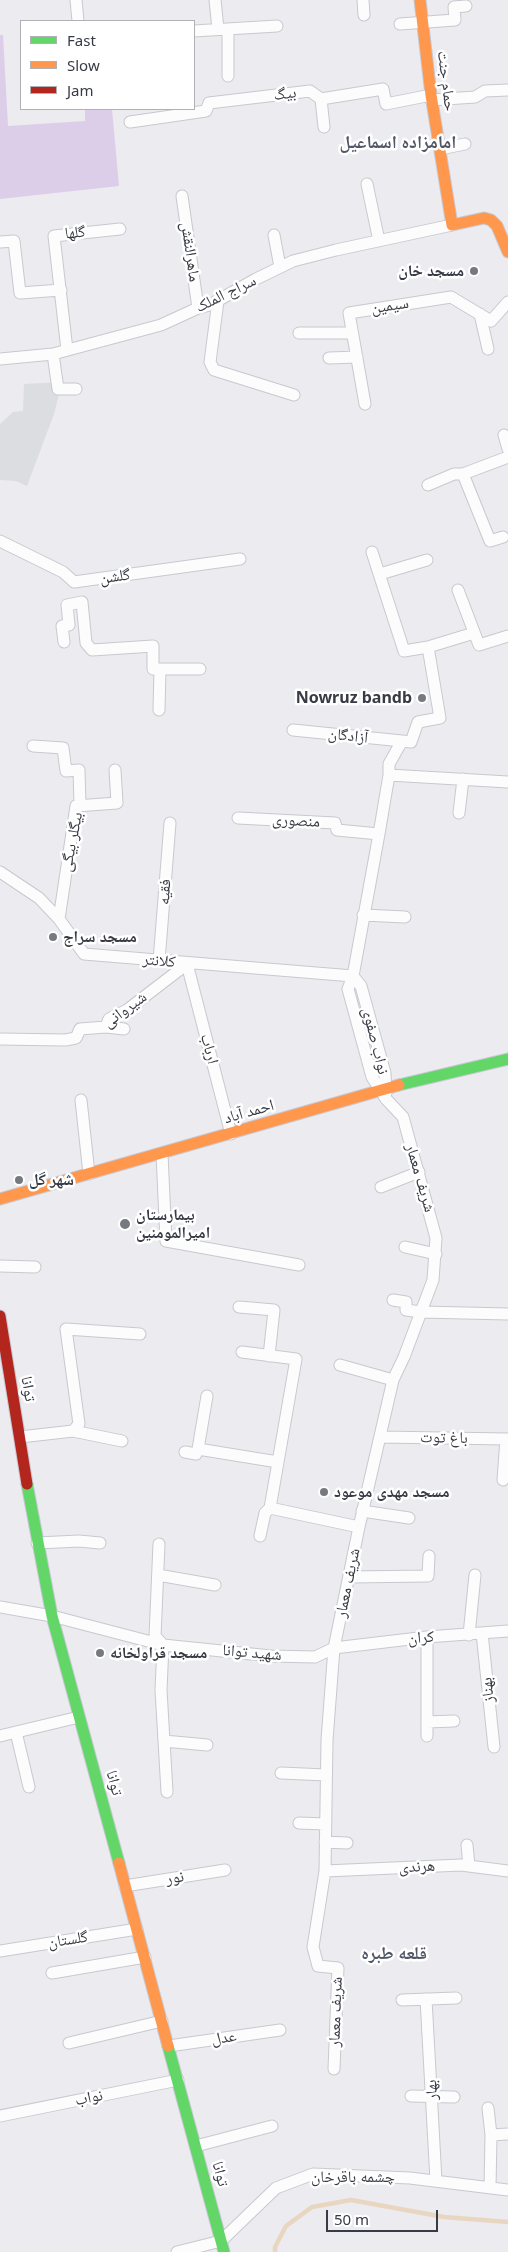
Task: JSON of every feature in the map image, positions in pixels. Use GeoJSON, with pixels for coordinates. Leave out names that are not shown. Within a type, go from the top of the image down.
{"type":"FeatureCollection","features":[{"type":"Feature","properties":{"kind":"street"},"geometry":{"type":"LineString","coordinates":[[76,0],[78,20]]}},
{"type":"Feature","properties":{"kind":"street"},"geometry":{"type":"LineString","coordinates":[[215,0],[223,29],[228,76]]}},
{"type":"Feature","properties":{"kind":"street"},"geometry":{"type":"LineString","coordinates":[[363,0],[364,15]]}},
{"type":"Feature","properties":{"kind":"street","name":"حمام جنت"},"geometry":{"type":"LineString","coordinates":[[420,0],[431,98],[452,225]]}},
{"type":"Feature","properties":{"kind":"street"},"geometry":{"type":"LineString","coordinates":[[400,24],[455,20],[454,7],[466,6]]}},
{"type":"Feature","properties":{"kind":"street"},"geometry":{"type":"LineString","coordinates":[[195,31],[277,26]]}},
{"type":"Feature","properties":{"kind":"street","name":"بیگ"},"geometry":{"type":"LineString","coordinates":[[130,122],[206,111],[209,103],[310,91],[321,98],[384,89],[386,104],[431,98]]}},
{"type":"Feature","properties":{"kind":"street"},"geometry":{"type":"LineString","coordinates":[[431,98],[475,97],[485,91],[508,90]]}},
{"type":"Feature","properties":{"kind":"street"},"geometry":{"type":"LineString","coordinates":[[321,98],[324,127]]}},
{"type":"Feature","properties":{"kind":"street"},"geometry":{"type":"LineString","coordinates":[[440,149],[465,144]]}},
{"type":"Feature","properties":{"kind":"street"},"geometry":{"type":"LineString","coordinates":[[367,184],[379,240]]}},
{"type":"Feature","properties":{"kind":"street","name":"ماهرالنقش"},"geometry":{"type":"LineString","coordinates":[[182,196],[198,308]]}},
{"type":"Feature","properties":{"kind":"street"},"geometry":{"type":"LineString","coordinates":[[452,225],[484,218],[491,220],[505,239],[508,252]]}},
{"type":"Feature","properties":{"kind":"street","name":"سراج الملک"},"geometry":{"type":"LineString","coordinates":[[0,359],[53,354],[161,325],[218,301],[293,261],[452,225]]}},
{"type":"Feature","properties":{"kind":"street","name":"گلها"},"geometry":{"type":"LineString","coordinates":[[68,350],[54,236],[120,228]]}},
{"type":"Feature","properties":{"kind":"street"},"geometry":{"type":"LineString","coordinates":[[274,235],[280,268]]}},
{"type":"Feature","properties":{"kind":"street"},"geometry":{"type":"LineString","coordinates":[[0,242],[14,240],[20,293],[61,290]]}},
{"type":"Feature","properties":{"kind":"street","name":"سیمین"},"geometry":{"type":"LineString","coordinates":[[366,404],[349,313],[451,297],[480,314]]}},
{"type":"Feature","properties":{"kind":"street"},"geometry":{"type":"LineString","coordinates":[[218,301],[210,362],[214,370],[294,394]]}},
{"type":"Feature","properties":{"kind":"street"},"geometry":{"type":"LineString","coordinates":[[480,314],[491,321],[508,302]]}},
{"type":"Feature","properties":{"kind":"street"},"geometry":{"type":"LineString","coordinates":[[480,314],[488,349]]}},
{"type":"Feature","properties":{"kind":"street"},"geometry":{"type":"LineString","coordinates":[[299,333],[352,333]]}},
{"type":"Feature","properties":{"kind":"street"},"geometry":{"type":"LineString","coordinates":[[53,354],[58,389],[76,389]]}},
{"type":"Feature","properties":{"kind":"street"},"geometry":{"type":"LineString","coordinates":[[329,358],[357,357]]}},
{"type":"Feature","properties":{"kind":"street"},"geometry":{"type":"LineString","coordinates":[[504,435],[508,449]]}},
{"type":"Feature","properties":{"kind":"street"},"geometry":{"type":"LineString","coordinates":[[428,485],[454,474],[463,474],[508,457]]}},
{"type":"Feature","properties":{"kind":"street"},"geometry":{"type":"LineString","coordinates":[[463,474],[490,541],[502,537]]}},
{"type":"Feature","properties":{"kind":"street"},"geometry":{"type":"LineString","coordinates":[[0,541],[63,572],[74,582],[77,603]]}},
{"type":"Feature","properties":{"kind":"street"},"geometry":{"type":"LineString","coordinates":[[372,552],[404,651],[428,647],[474,633]]}},
{"type":"Feature","properties":{"kind":"street","name":"گلشن"},"geometry":{"type":"LineString","coordinates":[[74,582],[240,559]]}},
{"type":"Feature","properties":{"kind":"street"},"geometry":{"type":"LineString","coordinates":[[380,574],[426,560]]}},
{"type":"Feature","properties":{"kind":"street"},"geometry":{"type":"LineString","coordinates":[[458,590],[479,645],[508,636]]}},
{"type":"Feature","properties":{"kind":"street"},"geometry":{"type":"LineString","coordinates":[[64,642],[62,626],[69,625],[67,605],[82,602],[86,643],[92,650],[153,646],[153,669],[200,669]]}},
{"type":"Feature","properties":{"kind":"street"},"geometry":{"type":"LineString","coordinates":[[353,976],[379,834],[389,764],[402,741],[411,742],[418,722],[440,718],[428,647]]}},
{"type":"Feature","properties":{"kind":"street"},"geometry":{"type":"LineString","coordinates":[[159,710],[160,669]]}},
{"type":"Feature","properties":{"kind":"street","name":"آزادگان"},"geometry":{"type":"LineString","coordinates":[[293,730],[402,741]]}},
{"type":"Feature","properties":{"kind":"street"},"geometry":{"type":"LineString","coordinates":[[33,746],[63,748],[66,771],[79,770],[80,805]]}},
{"type":"Feature","properties":{"kind":"street","name":"بیگلر بیگی"},"geometry":{"type":"LineString","coordinates":[[59,919],[76,806],[117,803],[115,770]]}},
{"type":"Feature","properties":{"kind":"street"},"geometry":{"type":"LineString","coordinates":[[389,774],[508,782]]}},
{"type":"Feature","properties":{"kind":"street"},"geometry":{"type":"LineString","coordinates":[[459,813],[463,779]]}},
{"type":"Feature","properties":{"kind":"street","name":"منصوری"},"geometry":{"type":"LineString","coordinates":[[238,818],[335,824],[337,830],[379,834]]}},
{"type":"Feature","properties":{"kind":"street","name":"فقیه"},"geometry":{"type":"LineString","coordinates":[[160,961],[170,824]]}},
{"type":"Feature","properties":{"kind":"street","name":"کلانتر"},"geometry":{"type":"LineString","coordinates":[[0,872],[39,898],[59,919],[84,954],[187,964],[353,976]]}},
{"type":"Feature","properties":{"kind":"street"},"geometry":{"type":"LineString","coordinates":[[364,915],[405,917]]}},
{"type":"Feature","properties":{"kind":"street","name":"شیروانی"},"geometry":{"type":"LineString","coordinates":[[0,1038],[65,1040],[76,1038],[80,1029],[106,1028],[109,1019],[127,1010],[187,964]]}},
{"type":"Feature","properties":{"kind":"street","name":"ارباب"},"geometry":{"type":"LineString","coordinates":[[187,964],[231,1134]]}},
{"type":"Feature","properties":{"kind":"street","name":"نواب صفوی"},"geometry":{"type":"LineString","coordinates":[[353,976],[361,986],[385,1073],[384,1092]]}},
{"type":"Feature","properties":{"kind":"street"},"geometry":{"type":"LineString","coordinates":[[106,1028],[124,1029]]}},
{"type":"Feature","properties":{"kind":"street","name":"احمد آباد"},"geometry":{"type":"LineString","coordinates":[[0,1199],[90,1174],[162,1157],[231,1134],[508,1059]]}},
{"type":"Feature","properties":{"kind":"street","name":"احمد آباد"},"geometry":{"type":"LineString","coordinates":[[0,1206],[384,1092],[508,1070]]}},
{"type":"Feature","properties":{"kind":"street","name":"شریف معمار"},"geometry":{"type":"LineString","coordinates":[[334,2070],[338,1968],[318,1966],[313,1947],[325,1871],[327,1740],[334,1648],[362,1511],[393,1380],[404,1357],[433,1280],[436,1254],[436,1238],[403,1117],[384,1092]]}},
{"type":"Feature","properties":{"kind":"street"},"geometry":{"type":"LineString","coordinates":[[81,1100],[90,1174]]}},
{"type":"Feature","properties":{"kind":"street"},"geometry":{"type":"LineString","coordinates":[[162,1157],[166,1241],[299,1265]]}},
{"type":"Feature","properties":{"kind":"street"},"geometry":{"type":"LineString","coordinates":[[381,1187],[418,1172]]}},
{"type":"Feature","properties":{"kind":"street"},"geometry":{"type":"LineString","coordinates":[[405,1247],[436,1254]]}},
{"type":"Feature","properties":{"kind":"street"},"geometry":{"type":"LineString","coordinates":[[0,1266],[35,1268]]}},
{"type":"Feature","properties":{"kind":"street"},"geometry":{"type":"LineString","coordinates":[[393,1300],[406,1302],[406,1310],[421,1312],[508,1314]]}},
{"type":"Feature","properties":{"kind":"street"},"geometry":{"type":"LineString","coordinates":[[239,1307],[274,1310],[269,1356]]}},
{"type":"Feature","properties":{"kind":"street","name":"توانا"},"geometry":{"type":"LineString","coordinates":[[0,1316],[37,1544],[52,1616],[223,2247]]}},
{"type":"Feature","properties":{"kind":"street"},"geometry":{"type":"LineString","coordinates":[[74,1431],[79,1424],[66,1329],[140,1334]]}},
{"type":"Feature","properties":{"kind":"street"},"geometry":{"type":"LineString","coordinates":[[242,1352],[296,1359],[270,1508],[265,1512],[260,1536]]}},
{"type":"Feature","properties":{"kind":"street"},"geometry":{"type":"LineString","coordinates":[[340,1365],[393,1380]]}},
{"type":"Feature","properties":{"kind":"street"},"geometry":{"type":"LineString","coordinates":[[185,1452],[196,1454],[198,1449],[207,1396]]}},
{"type":"Feature","properties":{"kind":"street"},"geometry":{"type":"LineString","coordinates":[[20,1437],[74,1431],[122,1441]]}},
{"type":"Feature","properties":{"kind":"street","name":"باغ توت"},"geometry":{"type":"LineString","coordinates":[[380,1437],[507,1439]]}},
{"type":"Feature","properties":{"kind":"street"},"geometry":{"type":"LineString","coordinates":[[503,1480],[507,1439]]}},
{"type":"Feature","properties":{"kind":"street"},"geometry":{"type":"LineString","coordinates":[[198,1449],[278,1462]]}},
{"type":"Feature","properties":{"kind":"street"},"geometry":{"type":"LineString","coordinates":[[270,1508],[359,1527]]}},
{"type":"Feature","properties":{"kind":"street"},"geometry":{"type":"LineString","coordinates":[[362,1511],[409,1518]]}},
{"type":"Feature","properties":{"kind":"street"},"geometry":{"type":"LineString","coordinates":[[37,1544],[79,1540],[100,1543]]}},
{"type":"Feature","properties":{"kind":"street"},"geometry":{"type":"LineString","coordinates":[[159,1544],[155,1636],[164,1645],[161,1690],[164,1741],[159,1755],[167,1792]]}},
{"type":"Feature","properties":{"kind":"street"},"geometry":{"type":"LineString","coordinates":[[349,1577],[428,1576],[428,1556]]}},
{"type":"Feature","properties":{"kind":"street"},"geometry":{"type":"LineString","coordinates":[[158,1575],[215,1585]]}},
{"type":"Feature","properties":{"kind":"street"},"geometry":{"type":"LineString","coordinates":[[469,1635],[475,1575]]}},
{"type":"Feature","properties":{"kind":"street","name":"شهید توانا"},"geometry":{"type":"LineString","coordinates":[[0,1607],[52,1616],[164,1645],[271,1656],[315,1657],[334,1648]]}},
{"type":"Feature","properties":{"kind":"street","name":"کران"},"geometry":{"type":"LineString","coordinates":[[334,1648],[426,1637],[508,1631]]}},
{"type":"Feature","properties":{"kind":"street","name":"بهناز"},"geometry":{"type":"LineString","coordinates":[[482,1634],[494,1747]]}},
{"type":"Feature","properties":{"kind":"street"},"geometry":{"type":"LineString","coordinates":[[426,1637],[427,1736]]}},
{"type":"Feature","properties":{"kind":"street"},"geometry":{"type":"LineString","coordinates":[[0,1736],[80,1717]]}},
{"type":"Feature","properties":{"kind":"street"},"geometry":{"type":"LineString","coordinates":[[426,1722],[454,1721]]}},
{"type":"Feature","properties":{"kind":"street"},"geometry":{"type":"LineString","coordinates":[[16,1732],[29,1787]]}},
{"type":"Feature","properties":{"kind":"street"},"geometry":{"type":"LineString","coordinates":[[164,1741],[207,1745]]}},
{"type":"Feature","properties":{"kind":"street"},"geometry":{"type":"LineString","coordinates":[[281,1773],[326,1776]]}},
{"type":"Feature","properties":{"kind":"street"},"geometry":{"type":"LineString","coordinates":[[299,1823],[325,1824]]}},
{"type":"Feature","properties":{"kind":"street"},"geometry":{"type":"LineString","coordinates":[[325,1842],[347,1843]]}},
{"type":"Feature","properties":{"kind":"street"},"geometry":{"type":"LineString","coordinates":[[467,1845],[468,1866]]}},
{"type":"Feature","properties":{"kind":"street","name":"هرندی"},"geometry":{"type":"LineString","coordinates":[[325,1871],[468,1866],[508,1871]]}},
{"type":"Feature","properties":{"kind":"street","name":"نور"},"geometry":{"type":"LineString","coordinates":[[125,1886],[226,1870]]}},
{"type":"Feature","properties":{"kind":"street","name":"گلستان"},"geometry":{"type":"LineString","coordinates":[[0,1950],[137,1929]]}},
{"type":"Feature","properties":{"kind":"street"},"geometry":{"type":"LineString","coordinates":[[52,1973],[144,1957]]}},
{"type":"Feature","properties":{"kind":"street"},"geometry":{"type":"LineString","coordinates":[[402,2000],[456,1998]]}},
{"type":"Feature","properties":{"kind":"street","name":"بهار"},"geometry":{"type":"LineString","coordinates":[[426,1999],[436,2181]]}},
{"type":"Feature","properties":{"kind":"street"},"geometry":{"type":"LineString","coordinates":[[69,2043],[162,2021]]}},
{"type":"Feature","properties":{"kind":"street","name":"عدل"},"geometry":{"type":"LineString","coordinates":[[168,2046],[280,2030]]}},
{"type":"Feature","properties":{"kind":"street","name":"نواب"},"geometry":{"type":"LineString","coordinates":[[0,2116],[178,2080]]}},
{"type":"Feature","properties":{"kind":"street"},"geometry":{"type":"LineString","coordinates":[[411,2096],[454,2097]]}},
{"type":"Feature","properties":{"kind":"street"},"geometry":{"type":"LineString","coordinates":[[488,2108],[491,2134],[490,2188]]}},
{"type":"Feature","properties":{"kind":"street"},"geometry":{"type":"LineString","coordinates":[[196,2146],[272,2126]]}},
{"type":"Feature","properties":{"kind":"street"},"geometry":{"type":"LineString","coordinates":[[491,2134],[508,2134]]}},
{"type":"Feature","properties":{"kind":"street","name":"چشمه باقرخان"},"geometry":{"type":"LineString","coordinates":[[223,2247],[276,2188],[313,2174],[401,2177],[508,2190]]}},
{"type":"Feature","properties":{"kind":"street"},"geometry":{"type":"LineString","coordinates":[[177,2252],[223,2247]]}},
{"type":"Feature","properties":{"kind":"shaded area"},"geometry":{"type":"Polygon","coordinates":[[[0,35],[3,35],[8,126],[85,121],[85,110],[112,110],[119,186],[0,199],[0,35]]]}},
{"type":"Feature","properties":{"kind":"shaded area"},"geometry":{"type":"Polygon","coordinates":[[[62,382],[54,414],[27,486],[16,481],[0,480],[0,424],[13,412],[23,411],[24,384],[62,382]]]}},
{"type":"Feature","properties":{"kind":"waterway"},"geometry":{"type":"LineString","coordinates":[[275,2252],[275,2247],[286,2226],[312,2207],[351,2200],[444,2217],[508,2222]]}},
{"type":"Feature","properties":{"kind":"traffic: fast"},"geometry":{"type":"LineString","coordinates":[[399,1085],[508,1059]]}},
{"type":"Feature","properties":{"kind":"traffic: fast"},"geometry":{"type":"LineString","coordinates":[[27,1484],[52,1616],[119,1863]]}},
{"type":"Feature","properties":{"kind":"traffic: fast"},"geometry":{"type":"LineString","coordinates":[[168,2046],[224,2252]]}},
{"type":"Feature","properties":{"kind":"traffic: slow"},"geometry":{"type":"LineString","coordinates":[[420,0],[431,95],[452,225],[484,218],[491,220],[497,226],[508,252]]}},
{"type":"Feature","properties":{"kind":"traffic: slow"},"geometry":{"type":"LineString","coordinates":[[0,1199],[399,1085]]}},
{"type":"Feature","properties":{"kind":"traffic: slow"},"geometry":{"type":"LineString","coordinates":[[119,1863],[168,2046]]}},
{"type":"Feature","properties":{"kind":"traffic: jam"},"geometry":{"type":"LineString","coordinates":[[0,1316],[27,1484]]}},
{"type":"Feature","properties":{"kind":"place","name":"مسجد خان"},"geometry":{"type":"Point","coordinates":[474,271]}},
{"type":"Feature","properties":{"kind":"place","name":"Nowruz bandb"},"geometry":{"type":"Point","coordinates":[422,698]}},
{"type":"Feature","properties":{"kind":"place","name":"مسجد سراج"},"geometry":{"type":"Point","coordinates":[53,937]}},
{"type":"Feature","properties":{"kind":"place","name":"شهر گل"},"geometry":{"type":"Point","coordinates":[19,1180]}},
{"type":"Feature","properties":{"kind":"place","name":"بیمارستان امیرالمومنین"},"geometry":{"type":"Point","coordinates":[125,1224]}},
{"type":"Feature","properties":{"kind":"place","name":"مسجد مهدی موعود"},"geometry":{"type":"Point","coordinates":[324,1492]}},
{"type":"Feature","properties":{"kind":"place","name":"مسجد قراولخانه"},"geometry":{"type":"Point","coordinates":[100,1653]}},
{"type":"Feature","properties":{"kind":"district","name":"امامزاده اسماعیل"},"geometry":{"type":"Point","coordinates":[398,143]}},
{"type":"Feature","properties":{"kind":"district","name":"قلعه طبره"},"geometry":{"type":"Point","coordinates":[394,1954]}}]}
